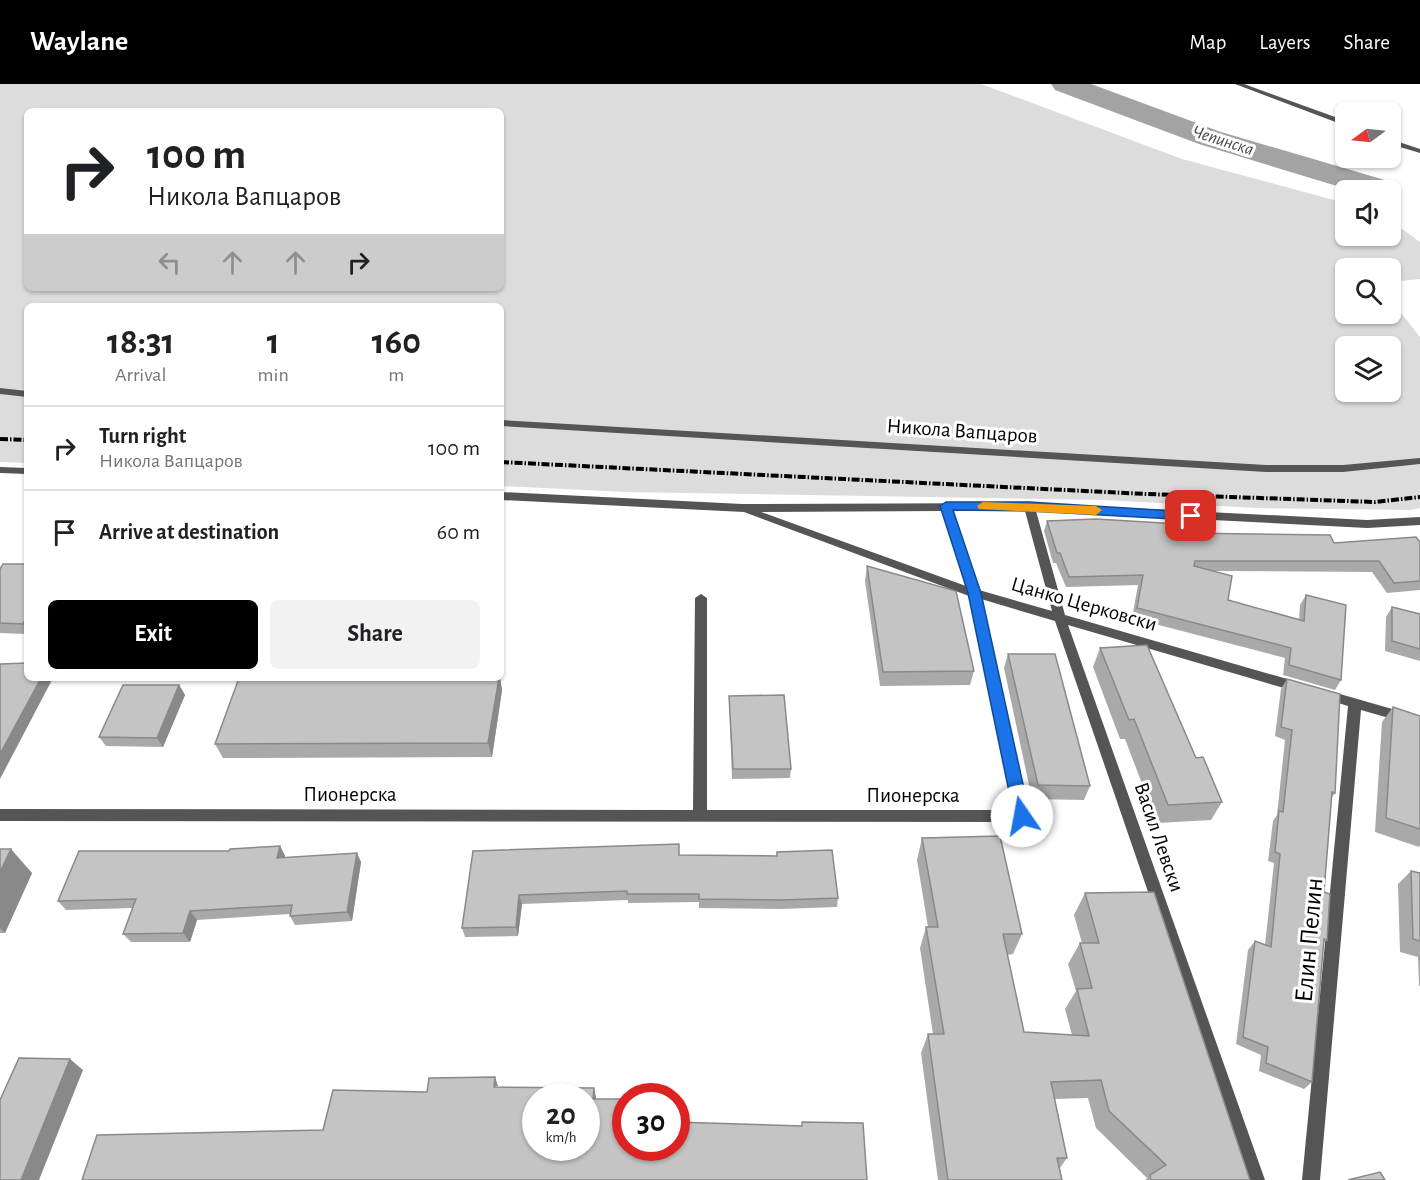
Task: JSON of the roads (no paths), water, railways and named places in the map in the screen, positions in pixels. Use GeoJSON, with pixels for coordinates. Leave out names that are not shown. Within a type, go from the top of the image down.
{"type":"FeatureCollection","features":[{"type":"Feature","properties":{"kind":"street"},"geometry":{"type":"LineString","coordinates":[[1238,84],[1335,120]]}},
{"type":"Feature","properties":{"kind":"street"},"geometry":{"type":"LineString","coordinates":[[1401,145],[1420,151]]}},
{"type":"Feature","properties":{"kind":"street"},"geometry":{"type":"LineString","coordinates":[[0,391],[24,394]]}},
{"type":"Feature","properties":{"kind":"street","name":"Никола Вапцаров"},"geometry":{"type":"LineString","coordinates":[[504,423],[1042,456],[1273,467],[1366,467],[1420,461]]}},
{"type":"Feature","properties":{"kind":"street"},"geometry":{"type":"LineString","coordinates":[[0,470],[24,471]]}},
{"type":"Feature","properties":{"kind":"street"},"geometry":{"type":"LineString","coordinates":[[504,496],[742,508],[1029,507],[1367,524],[1420,521]]}},
{"type":"Feature","properties":{"kind":"street","name":"Пионерска"},"geometry":{"type":"LineString","coordinates":[[0,814],[1022,816],[974,593],[946,506]]}},
{"type":"Feature","properties":{"kind":"street","name":"Васил Левски"},"geometry":{"type":"LineString","coordinates":[[1029,507],[1060,618],[1256,1180]]}},
{"type":"Feature","properties":{"kind":"street","name":"Цанко Церковски"},"geometry":{"type":"LineString","coordinates":[[742,508],[974,593],[1420,722]]}},
{"type":"Feature","properties":{"kind":"street"},"geometry":{"type":"LineString","coordinates":[[700,816],[701,598]]}},
{"type":"Feature","properties":{"kind":"street","name":"Елин Пелин"},"geometry":{"type":"LineString","coordinates":[[1311,1180],[1355,704]]}},
{"type":"Feature","properties":{"kind":"waterway","name":"Чепинска"},"geometry":{"type":"LineString","coordinates":[[1065,84],[1210,138],[1350,180]]}},
{"type":"Feature","properties":{"kind":"railway"},"geometry":{"type":"LineString","coordinates":[[0,439],[24,440]]}},
{"type":"Feature","properties":{"kind":"railway"},"geometry":{"type":"LineString","coordinates":[[504,462],[1146,494],[1375,502],[1420,497]]}}]}
